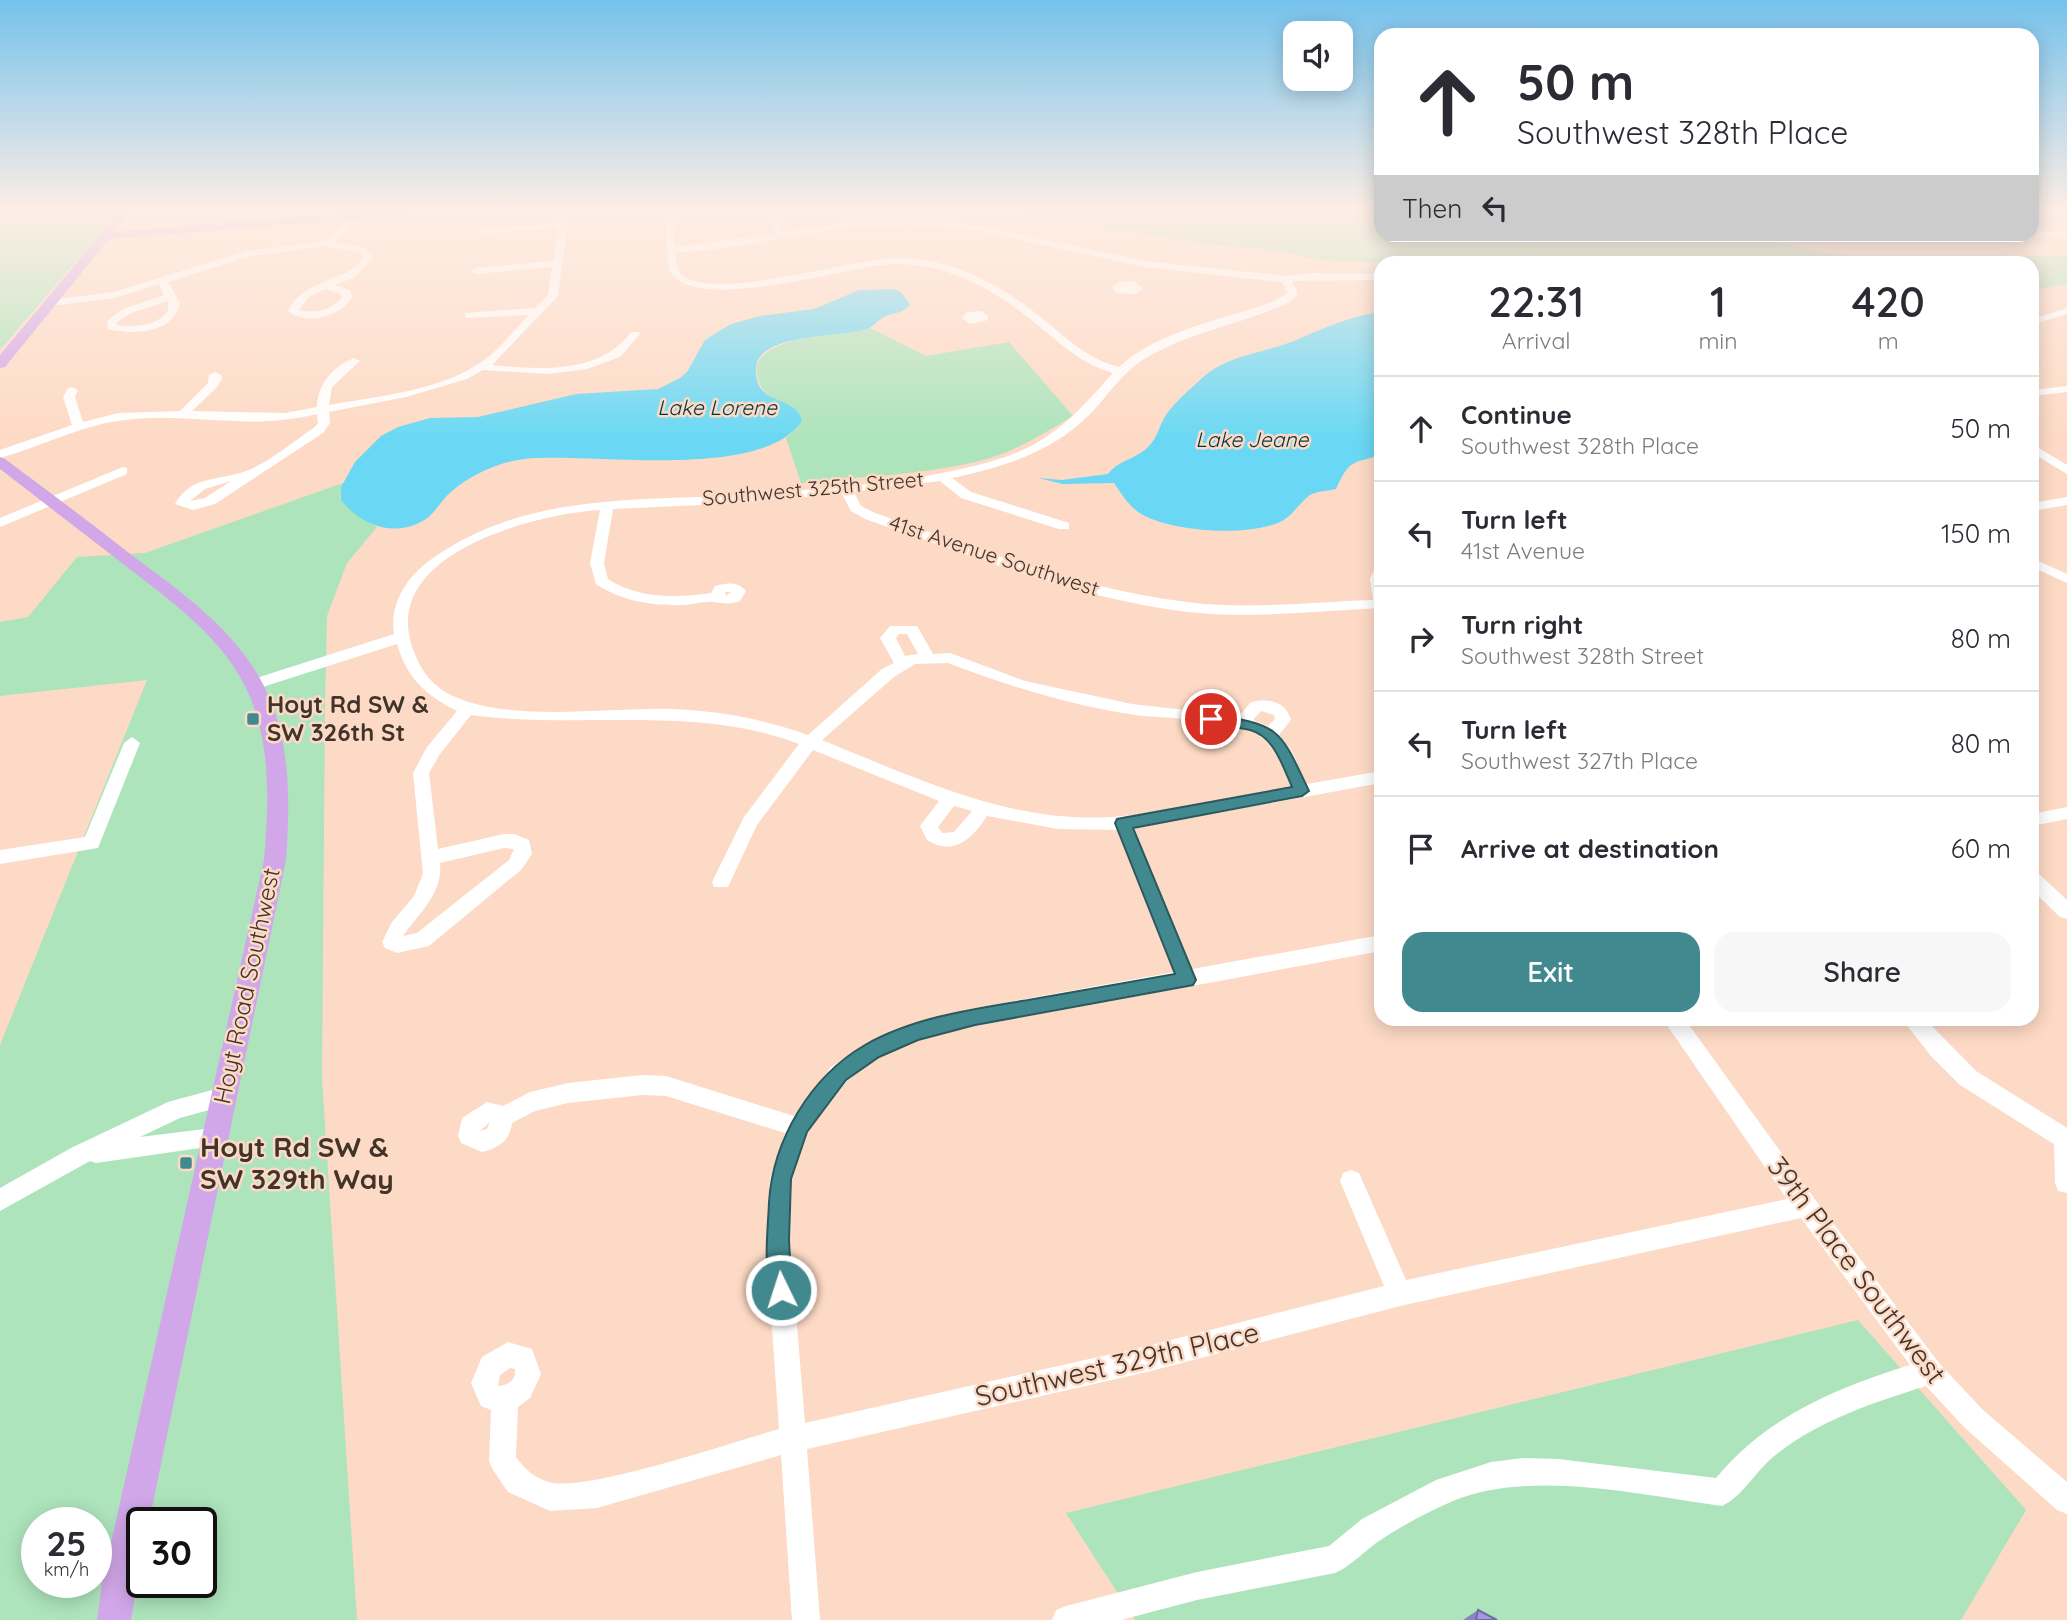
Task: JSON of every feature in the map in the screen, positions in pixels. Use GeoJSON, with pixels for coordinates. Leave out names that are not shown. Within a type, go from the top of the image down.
{"type":"FeatureCollection","features":[{"type":"Feature","properties":{"kind":"main road"},"geometry":{"type":"LineString","coordinates":[[0,364],[63,288]]}},
{"type":"Feature","properties":{"kind":"main road","name":"Hoyt Road Southwest"},"geometry":{"type":"LineString","coordinates":[[0,462],[182,603],[232,649],[256,690],[274,744],[280,803],[275,860],[213,1138],[119,1583],[114,1620]]}},
{"type":"Feature","properties":{"kind":"street"},"geometry":{"type":"LineString","coordinates":[[50,303],[103,297],[135,288]]}},
{"type":"Feature","properties":{"kind":"street"},"geometry":{"type":"LineString","coordinates":[[166,288],[168,297],[175,303],[175,309],[162,322],[133,329],[111,327],[112,321],[119,316],[168,297]]}},
{"type":"Feature","properties":{"kind":"street"},"geometry":{"type":"LineString","coordinates":[[323,288],[301,298],[293,311],[301,315],[321,313],[345,303],[346,292],[331,288]]}},
{"type":"Feature","properties":{"kind":"street"},"geometry":{"type":"LineString","coordinates":[[0,454],[78,426],[141,414],[184,412],[266,418],[322,411],[438,386],[482,367],[539,312],[553,296],[554,288]]}},
{"type":"Feature","properties":{"kind":"street"},"geometry":{"type":"LineString","coordinates":[[993,288],[1004,293],[1088,361],[1119,371],[1142,356],[1173,342],[1286,300],[1293,294],[1290,288]]}},
{"type":"Feature","properties":{"kind":"street"},"geometry":{"type":"LineString","coordinates":[[1007,309],[1019,306]]}},
{"type":"Feature","properties":{"kind":"street"},"geometry":{"type":"LineString","coordinates":[[2039,320],[2067,311]]}},
{"type":"Feature","properties":{"kind":"street"},"geometry":{"type":"LineString","coordinates":[[470,316],[539,312]]}},
{"type":"Feature","properties":{"kind":"street"},"geometry":{"type":"LineString","coordinates":[[983,316],[995,312]]}},
{"type":"Feature","properties":{"kind":"street"},"geometry":{"type":"LineString","coordinates":[[482,367],[537,370],[596,362],[619,352],[635,334]]}},
{"type":"Feature","properties":{"kind":"street"},"geometry":{"type":"LineString","coordinates":[[248,475],[319,430],[324,424],[321,399],[325,388],[354,361]]}},
{"type":"Feature","properties":{"kind":"street","name":"Southwest 325th Street"},"geometry":{"type":"LineString","coordinates":[[404,643],[400,615],[407,595],[419,575],[442,556],[475,536],[538,515],[607,505],[739,500],[943,477],[1005,461],[1052,439],[1091,407],[1119,371]]}},
{"type":"Feature","properties":{"kind":"street"},"geometry":{"type":"LineString","coordinates":[[184,412],[213,385],[215,375]]}},
{"type":"Feature","properties":{"kind":"street"},"geometry":{"type":"LineString","coordinates":[[72,390],[69,397],[78,426]]}},
{"type":"Feature","properties":{"kind":"street"},"geometry":{"type":"LineString","coordinates":[[2039,392],[2066,390]]}},
{"type":"Feature","properties":{"kind":"street"},"geometry":{"type":"LineString","coordinates":[[2039,452],[2067,470]]}},
{"type":"Feature","properties":{"kind":"street"},"geometry":{"type":"LineString","coordinates":[[0,523],[123,471]]}},
{"type":"Feature","properties":{"kind":"street"},"geometry":{"type":"LineString","coordinates":[[943,477],[965,495],[1064,526]]}},
{"type":"Feature","properties":{"kind":"street","name":"41st Avenue Southwest"},"geometry":{"type":"LineString","coordinates":[[845,488],[856,508],[870,516],[1093,589],[1157,602],[1219,609],[1374,603]]}},
{"type":"Feature","properties":{"kind":"street"},"geometry":{"type":"LineString","coordinates":[[2039,506],[2067,500]]}},
{"type":"Feature","properties":{"kind":"street"},"geometry":{"type":"LineString","coordinates":[[607,505],[597,563],[601,581],[612,590],[632,596],[662,599],[716,597]]}},
{"type":"Feature","properties":{"kind":"street"},"geometry":{"type":"LineString","coordinates":[[2039,565],[2067,579]]}},
{"type":"Feature","properties":{"kind":"street"},"geometry":{"type":"LineString","coordinates":[[895,629],[912,629],[914,660],[888,638],[895,629]]}},
{"type":"Feature","properties":{"kind":"street"},"geometry":{"type":"LineString","coordinates":[[256,690],[308,678],[404,643],[418,679],[431,692],[467,709],[551,716],[702,715],[778,729],[951,797],[1010,817],[1083,826],[1123,823],[1374,778]]}},
{"type":"Feature","properties":{"kind":"street"},"geometry":{"type":"LineString","coordinates":[[721,882],[750,822],[810,742],[888,673],[914,660],[950,659],[1021,685],[1132,709],[1257,727],[1283,750],[1302,791]]}},
{"type":"Feature","properties":{"kind":"street"},"geometry":{"type":"LineString","coordinates":[[1242,723],[1257,706],[1273,706],[1281,712],[1283,720],[1269,735]]}},
{"type":"Feature","properties":{"kind":"street"},"geometry":{"type":"LineString","coordinates":[[431,858],[504,842],[514,841],[523,845],[523,854],[516,865],[422,940],[397,945],[392,942],[393,936],[428,889],[432,874],[421,773],[433,751],[467,709]]}},
{"type":"Feature","properties":{"kind":"street"},"geometry":{"type":"LineString","coordinates":[[0,857],[92,843],[132,743]]}},
{"type":"Feature","properties":{"kind":"street"},"geometry":{"type":"LineString","coordinates":[[951,797],[929,826],[937,839],[950,841],[962,836],[983,808]]}},
{"type":"Feature","properties":{"kind":"street"},"geometry":{"type":"LineString","coordinates":[[2039,819],[2067,813]]}},
{"type":"Feature","properties":{"kind":"street"},"geometry":{"type":"LineString","coordinates":[[1123,823],[1187,980]]}},
{"type":"Feature","properties":{"kind":"street"},"geometry":{"type":"LineString","coordinates":[[2039,885],[2067,912]]}},
{"type":"Feature","properties":{"kind":"street"},"geometry":{"type":"LineString","coordinates":[[806,1620],[778,1240],[781,1179],[798,1127],[839,1074],[872,1051],[915,1032],[975,1017],[1374,944]]}},
{"type":"Feature","properties":{"kind":"street","name":"39th Place Southwest"},"geometry":{"type":"LineString","coordinates":[[1678,1026],[1805,1206],[1930,1372],[1973,1418],[2067,1500]]}},
{"type":"Feature","properties":{"kind":"street"},"geometry":{"type":"LineString","coordinates":[[1918,1026],[1945,1057],[1968,1077],[2005,1104],[2066,1139],[2066,1183]]}},
{"type":"Feature","properties":{"kind":"street"},"geometry":{"type":"LineString","coordinates":[[502,1118],[530,1102],[568,1093],[642,1085],[666,1086],[798,1127]]}},
{"type":"Feature","properties":{"kind":"street"},"geometry":{"type":"LineString","coordinates":[[0,1200],[79,1155],[176,1109],[223,1097]]}},
{"type":"Feature","properties":{"kind":"street"},"geometry":{"type":"LineString","coordinates":[[79,1155],[213,1138]]}},
{"type":"Feature","properties":{"kind":"street"},"geometry":{"type":"LineString","coordinates":[[1351,1181],[1400,1294]]}},
{"type":"Feature","properties":{"kind":"street","name":"Southwest 329th Place"},"geometry":{"type":"LineString","coordinates":[[505,1400],[502,1461],[518,1482],[550,1497],[597,1494],[792,1439],[1147,1359],[1400,1294],[1805,1206]]}},
{"type":"Feature","properties":{"kind":"street"},"geometry":{"type":"LineString","coordinates":[[1066,1620],[1197,1586],[1335,1559],[1372,1529],[1446,1490],[1491,1475],[1523,1471],[1558,1472],[1722,1492],[1739,1468],[1754,1454],[1802,1422],[1860,1393],[1930,1372]]}},
{"type":"Feature","properties":{"kind":"green space"},"geometry":{"type":"Polygon","coordinates":[[[0,288],[54,288],[0,350],[0,288]]]}},
{"type":"Feature","properties":{"kind":"green space"},"geometry":{"type":"Polygon","coordinates":[[[870,328],[926,356],[1009,342],[1073,416],[1012,450],[967,464],[920,472],[801,483],[786,438],[798,427],[793,407],[774,399],[761,386],[757,373],[759,361],[769,351],[802,338],[870,328]]]}},
{"type":"Feature","properties":{"kind":"green space"},"geometry":{"type":"Polygon","coordinates":[[[343,483],[340,497],[354,512],[377,527],[347,563],[327,616],[325,707],[322,1078],[357,1620],[0,1620],[0,1045],[147,680],[0,696],[0,622],[28,617],[77,557],[145,553],[343,483]]]}},
{"type":"Feature","properties":{"kind":"green space"},"geometry":{"type":"Polygon","coordinates":[[[1858,1320],[2026,1510],[1961,1620],[1135,1620],[1066,1513],[1858,1320]]]}},
{"type":"Feature","properties":{"kind":"water","name":"Lake Lorene"},"geometry":{"type":"Polygon","coordinates":[[[893,289],[901,292],[910,304],[869,328],[787,342],[761,356],[756,368],[757,381],[762,389],[792,407],[799,413],[802,421],[781,440],[751,452],[714,458],[673,460],[524,459],[495,466],[468,480],[448,494],[426,519],[403,528],[380,527],[369,523],[341,500],[341,487],[355,462],[381,436],[398,427],[430,418],[478,417],[576,394],[658,389],[687,372],[705,340],[731,324],[760,316],[814,309],[859,290],[893,289]]]}},
{"type":"Feature","properties":{"kind":"water","name":"Lake Jeane"},"geometry":{"type":"Polygon","coordinates":[[[1374,313],[1374,457],[1352,464],[1336,489],[1310,495],[1282,521],[1268,526],[1232,531],[1192,529],[1156,521],[1143,515],[1127,501],[1114,483],[1063,484],[1038,478],[1062,480],[1108,474],[1148,447],[1169,410],[1210,371],[1234,359],[1287,344],[1359,316],[1374,313]]]}},
{"type":"Feature","properties":{"kind":"building"},"geometry":{"type":"Polygon","coordinates":[[[1478,1610],[1497,1620],[1476,1620],[1478,1610]]]}},
{"type":"Feature","properties":{"kind":"place","name":"Hoyt Rd SW & SW 326th St"},"geometry":{"type":"Point","coordinates":[253,719]}},
{"type":"Feature","properties":{"kind":"place","name":"Hoyt Rd SW & SW 329th Way"},"geometry":{"type":"Point","coordinates":[186,1163]}},
{"type":"Feature","properties":{"kind":"route"},"geometry":{"type":"LineString","coordinates":[[781,1290],[778,1240],[781,1179],[798,1127],[839,1074],[872,1051],[915,1032],[975,1017],[1187,980],[1123,823],[1302,791],[1283,750],[1269,735],[1257,727],[1234,720],[1211,719]]}}]}
